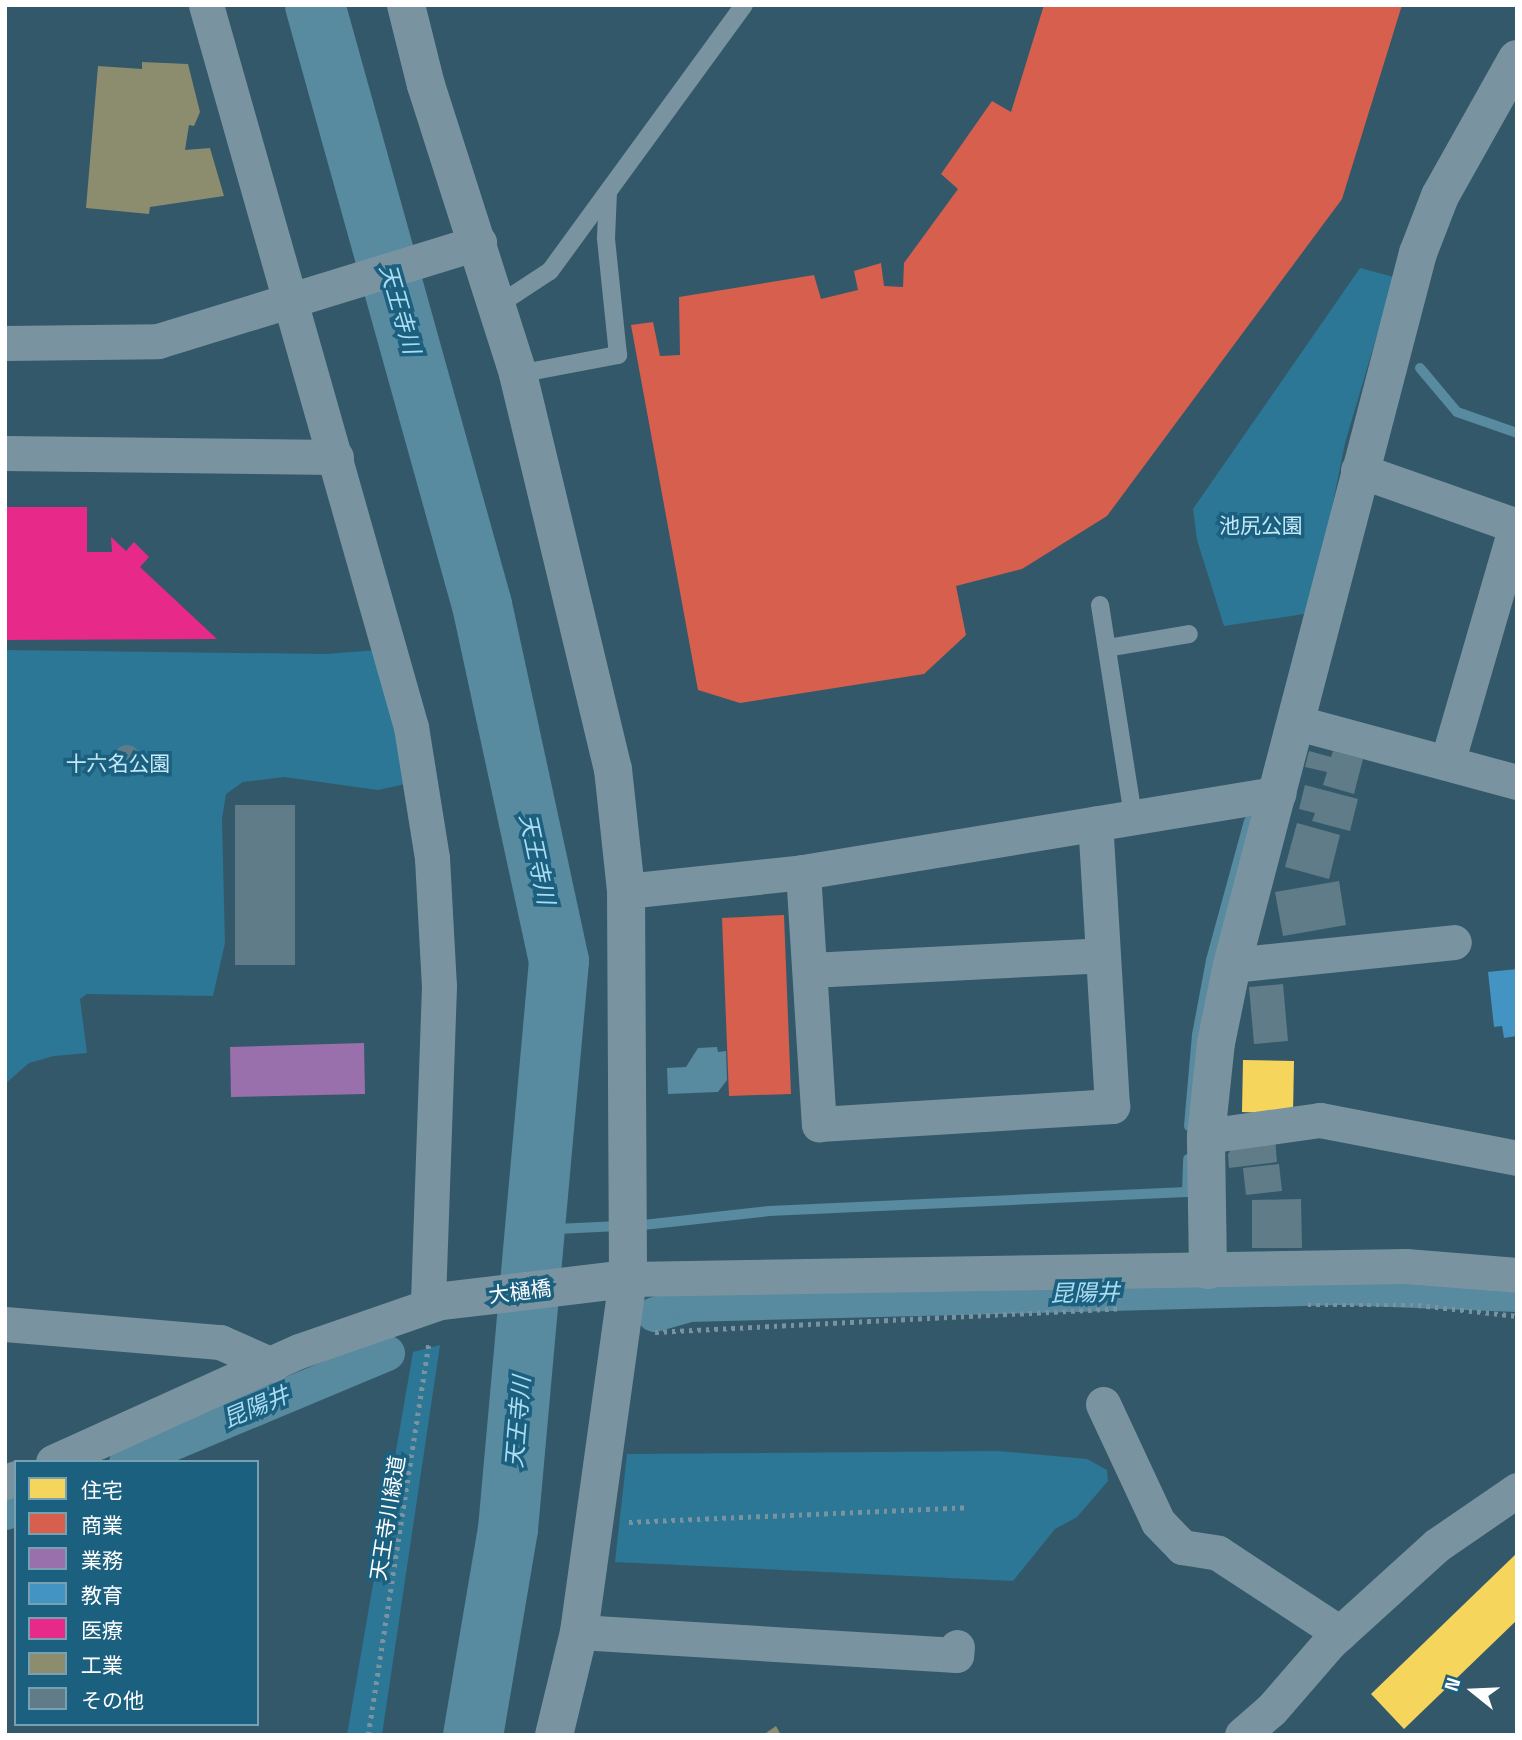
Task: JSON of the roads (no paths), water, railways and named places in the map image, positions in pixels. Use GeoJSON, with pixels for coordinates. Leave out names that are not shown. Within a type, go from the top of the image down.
{"type":"FeatureCollection","features":[{"type":"Feature","properties":{"kind":"street"},"geometry":{"type":"LineString","coordinates":[[58,1460],[272,1365],[435,1303],[439,986],[432,858],[411,727],[294,299],[206,5]]}},
{"type":"Feature","properties":{"kind":"street"},"geometry":{"type":"LineString","coordinates":[[406,5],[467,245],[498,305],[518,374],[614,769],[626,891],[613,1281],[619,1347],[579,1632],[554,1735]]}},
{"type":"Feature","properties":{"kind":"street"},"geometry":{"type":"LineString","coordinates":[[1208,1270],[1206,1136],[1216,1043],[1232,965],[1298,723],[1358,470],[1432,215],[1517,60]]}},
{"type":"Feature","properties":{"kind":"street"},"geometry":{"type":"LineString","coordinates":[[5,343],[158,341],[467,245]]}},
{"type":"Feature","properties":{"kind":"street"},"geometry":{"type":"LineString","coordinates":[[5,453],[336,457]]}},
{"type":"Feature","properties":{"kind":"street"},"geometry":{"type":"LineString","coordinates":[[1358,470],[1516,525],[1447,763]]}},
{"type":"Feature","properties":{"kind":"street"},"geometry":{"type":"LineString","coordinates":[[1298,723],[1517,782]]}},
{"type":"Feature","properties":{"kind":"street"},"geometry":{"type":"LineString","coordinates":[[626,891],[803,872],[1278,793]]}},
{"type":"Feature","properties":{"kind":"street"},"geometry":{"type":"LineString","coordinates":[[803,872],[819,1124],[1112,1106],[1095,824]]}},
{"type":"Feature","properties":{"kind":"street"},"geometry":{"type":"LineString","coordinates":[[1232,965],[1454,942]]}},
{"type":"Feature","properties":{"kind":"street"},"geometry":{"type":"LineString","coordinates":[[810,971],[1103,955]]}},
{"type":"Feature","properties":{"kind":"street"},"geometry":{"type":"LineString","coordinates":[[1206,1136],[1320,1120],[1517,1158]]}},
{"type":"Feature","properties":{"kind":"street"},"geometry":{"type":"LineString","coordinates":[[613,1281],[1406,1266],[1517,1275]]}},
{"type":"Feature","properties":{"kind":"street","name":"大樋橋"},"geometry":{"type":"LineString","coordinates":[[435,1303],[613,1281]]}},
{"type":"Feature","properties":{"kind":"street"},"geometry":{"type":"LineString","coordinates":[[5,1324],[220,1342],[272,1365]]}},
{"type":"Feature","properties":{"kind":"street"},"geometry":{"type":"LineString","coordinates":[[1103,1404],[1158,1522],[1182,1547],[1218,1553],[1340,1633]]}},
{"type":"Feature","properties":{"kind":"street"},"geometry":{"type":"LineString","coordinates":[[1242,1735],[1271,1710],[1340,1633],[1437,1545],[1517,1490]]}},
{"type":"Feature","properties":{"kind":"street"},"geometry":{"type":"LineString","coordinates":[[579,1632],[956,1655]]}},
{"type":"Feature","properties":{"kind":"lane"},"geometry":{"type":"LineString","coordinates":[[498,305],[550,271],[744,5]]}},
{"type":"Feature","properties":{"kind":"lane"},"geometry":{"type":"LineString","coordinates":[[518,374],[618,355],[606,238],[608,192]]}},
{"type":"Feature","properties":{"kind":"lane"},"geometry":{"type":"LineString","coordinates":[[1100,605],[1133,815]]}},
{"type":"Feature","properties":{"kind":"lane"},"geometry":{"type":"LineString","coordinates":[[1107,648],[1189,634]]}},
{"type":"Feature","properties":{"kind":"waterway","name":"天王寺川"},"geometry":{"type":"LineString","coordinates":[[315,5],[482,605],[559,961],[508,1529],[473,1735]]}},
{"type":"Feature","properties":{"kind":"waterway"},"geometry":{"type":"LineString","coordinates":[[1420,368],[1457,412],[1517,433]]}},
{"type":"Feature","properties":{"kind":"waterway"},"geometry":{"type":"LineString","coordinates":[[1189,1126],[1197,1035],[1211,960],[1249,821]]}},
{"type":"Feature","properties":{"kind":"waterway"},"geometry":{"type":"LineString","coordinates":[[634,1226],[769,1211],[1187,1192],[1188,1159]]}},
{"type":"Feature","properties":{"kind":"waterway"},"geometry":{"type":"LineString","coordinates":[[536,1230],[619,1226]]}},
{"type":"Feature","properties":{"kind":"waterway","name":"昆陽井"},"geometry":{"type":"LineString","coordinates":[[654,1314],[688,1304],[1340,1287],[1517,1294]]}},
{"type":"Feature","properties":{"kind":"waterway","name":"昆陽井"},"geometry":{"type":"LineString","coordinates":[[131,1460],[387,1353]]}},
{"type":"Feature","properties":{"kind":"waterway","name":"昆陽井"},"geometry":{"type":"LineString","coordinates":[[5,1512],[14,1509]]}},
{"type":"Feature","properties":{"kind":"park label","name":"池尻公園"},"geometry":{"type":"Point","coordinates":[1261,526]}},
{"type":"Feature","properties":{"kind":"park label","name":"十六名公園"},"geometry":{"type":"Point","coordinates":[118,764]}}]}
